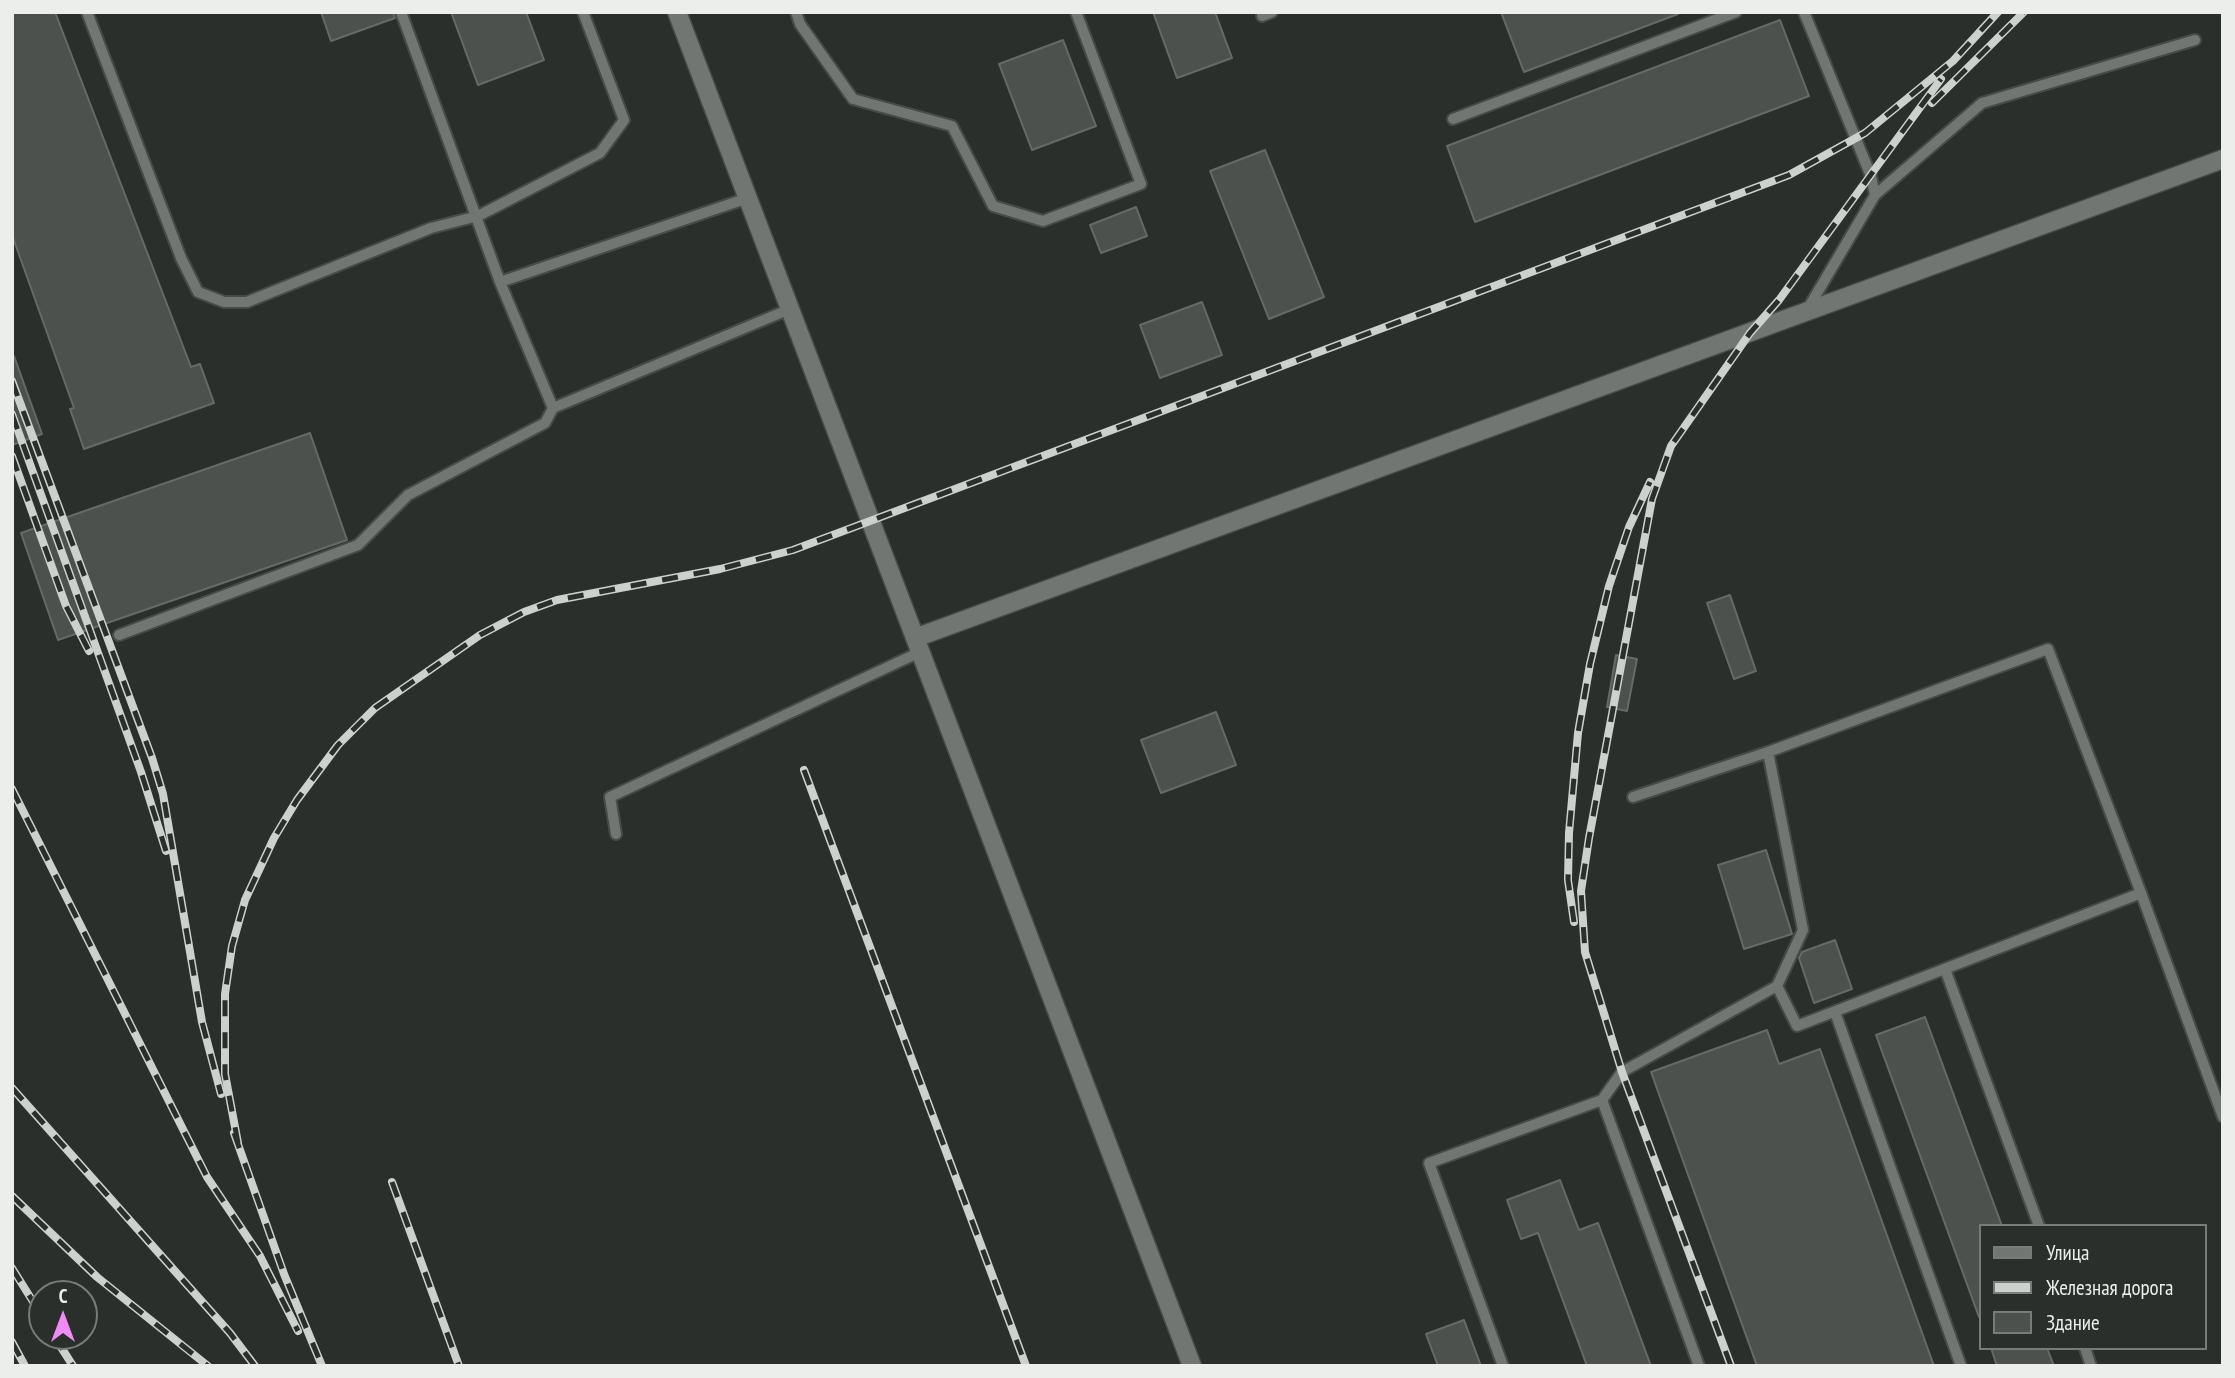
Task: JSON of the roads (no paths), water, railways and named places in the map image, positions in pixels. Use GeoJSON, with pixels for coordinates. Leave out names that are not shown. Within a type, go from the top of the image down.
{"type":"FeatureCollection","features":[{"type":"Feature","properties":{"kind":"street"},"geometry":{"type":"LineString","coordinates":[[677,12],[1192,1366]]}},
{"type":"Feature","properties":{"kind":"street"},"geometry":{"type":"LineString","coordinates":[[918,645],[1805,312],[2223,159]]}},
{"type":"Feature","properties":{"kind":"lane"},"geometry":{"type":"LineString","coordinates":[[87,12],[176,246],[198,292],[224,302],[247,302],[431,228],[478,216],[600,153],[624,120],[583,12]]}},
{"type":"Feature","properties":{"kind":"lane"},"geometry":{"type":"LineString","coordinates":[[401,12],[500,282],[553,408]]}},
{"type":"Feature","properties":{"kind":"lane"},"geometry":{"type":"LineString","coordinates":[[796,12],[800,24],[853,99],[952,126],[993,206],[1043,221],[1141,184],[1076,12]]}},
{"type":"Feature","properties":{"kind":"lane"},"geometry":{"type":"LineString","coordinates":[[1453,119],[1736,12]]}},
{"type":"Feature","properties":{"kind":"lane"},"geometry":{"type":"LineString","coordinates":[[1804,12],[1871,176],[1875,195]]}},
{"type":"Feature","properties":{"kind":"lane"},"geometry":{"type":"LineString","coordinates":[[1805,312],[1875,195],[1982,103],[2195,40]]}},
{"type":"Feature","properties":{"kind":"lane"},"geometry":{"type":"LineString","coordinates":[[500,282],[748,198]]}},
{"type":"Feature","properties":{"kind":"lane"},"geometry":{"type":"LineString","coordinates":[[119,635],[358,545],[408,495],[545,423],[553,408],[790,309]]}},
{"type":"Feature","properties":{"kind":"lane"},"geometry":{"type":"LineString","coordinates":[[616,834],[610,797],[918,645]]}},
{"type":"Feature","properties":{"kind":"lane"},"geometry":{"type":"LineString","coordinates":[[1633,797],[1768,752],[2048,649],[2223,1117]]}},
{"type":"Feature","properties":{"kind":"lane"},"geometry":{"type":"LineString","coordinates":[[1503,1366],[1429,1163],[1602,1100],[1622,1072],[1777,986],[1803,930],[1768,752]]}},
{"type":"Feature","properties":{"kind":"lane"},"geometry":{"type":"LineString","coordinates":[[1777,986],[1797,1026],[2141,893]]}},
{"type":"Feature","properties":{"kind":"lane"},"geometry":{"type":"LineString","coordinates":[[1945,969],[2038,1224]]}},
{"type":"Feature","properties":{"kind":"lane"},"geometry":{"type":"LineString","coordinates":[[1835,1012],[1961,1366]]}},
{"type":"Feature","properties":{"kind":"lane"},"geometry":{"type":"LineString","coordinates":[[1602,1100],[1699,1366]]}},
{"type":"Feature","properties":{"kind":"railway"},"geometry":{"type":"LineString","coordinates":[[238,1143],[225,1074],[225,994],[232,946],[245,900],[274,838],[297,800],[338,745],[375,708],[480,635],[524,612],[557,600],[720,569],[793,550],[1789,175],[1865,133],[1953,61],[1998,12]]}},
{"type":"Feature","properties":{"kind":"railway"},"geometry":{"type":"LineString","coordinates":[[1932,103],[2024,12]]}},
{"type":"Feature","properties":{"kind":"railway"},"geometry":{"type":"LineString","coordinates":[[1731,1366],[1622,1072],[1585,952],[1581,891],[1589,838],[1652,499],[1671,446],[1750,333],[1779,300],[1941,79]]}},
{"type":"Feature","properties":{"kind":"railway"},"geometry":{"type":"LineString","coordinates":[[12,381],[163,794],[202,1022],[221,1094]]}},
{"type":"Feature","properties":{"kind":"railway"},"geometry":{"type":"LineString","coordinates":[[12,414],[141,772],[166,851]]}},
{"type":"Feature","properties":{"kind":"railway"},"geometry":{"type":"LineString","coordinates":[[12,456],[66,606],[89,651]]}},
{"type":"Feature","properties":{"kind":"railway"},"geometry":{"type":"LineString","coordinates":[[1574,922],[1568,880],[1569,833],[1578,733],[1590,664],[1609,586],[1629,527],[1650,482]]}},
{"type":"Feature","properties":{"kind":"railway"},"geometry":{"type":"LineString","coordinates":[[804,770],[1026,1366]]}},
{"type":"Feature","properties":{"kind":"railway"},"geometry":{"type":"LineString","coordinates":[[12,789],[207,1177],[260,1256],[298,1331]]}},
{"type":"Feature","properties":{"kind":"railway"},"geometry":{"type":"LineString","coordinates":[[12,1088],[230,1333],[255,1366]]}},
{"type":"Feature","properties":{"kind":"railway"},"geometry":{"type":"LineString","coordinates":[[234,1133],[284,1274],[322,1366]]}},
{"type":"Feature","properties":{"kind":"railway"},"geometry":{"type":"LineString","coordinates":[[392,1182],[459,1366]]}},
{"type":"Feature","properties":{"kind":"railway"},"geometry":{"type":"LineString","coordinates":[[12,1196],[97,1277],[208,1366]]}},
{"type":"Feature","properties":{"kind":"railway"},"geometry":{"type":"LineString","coordinates":[[12,1268],[28,1294]]}},
{"type":"Feature","properties":{"kind":"railway"},"geometry":{"type":"LineString","coordinates":[[12,1342],[25,1366]]}},
{"type":"Feature","properties":{"kind":"railway"},"geometry":{"type":"LineString","coordinates":[[63,1350],[73,1366]]}}]}
